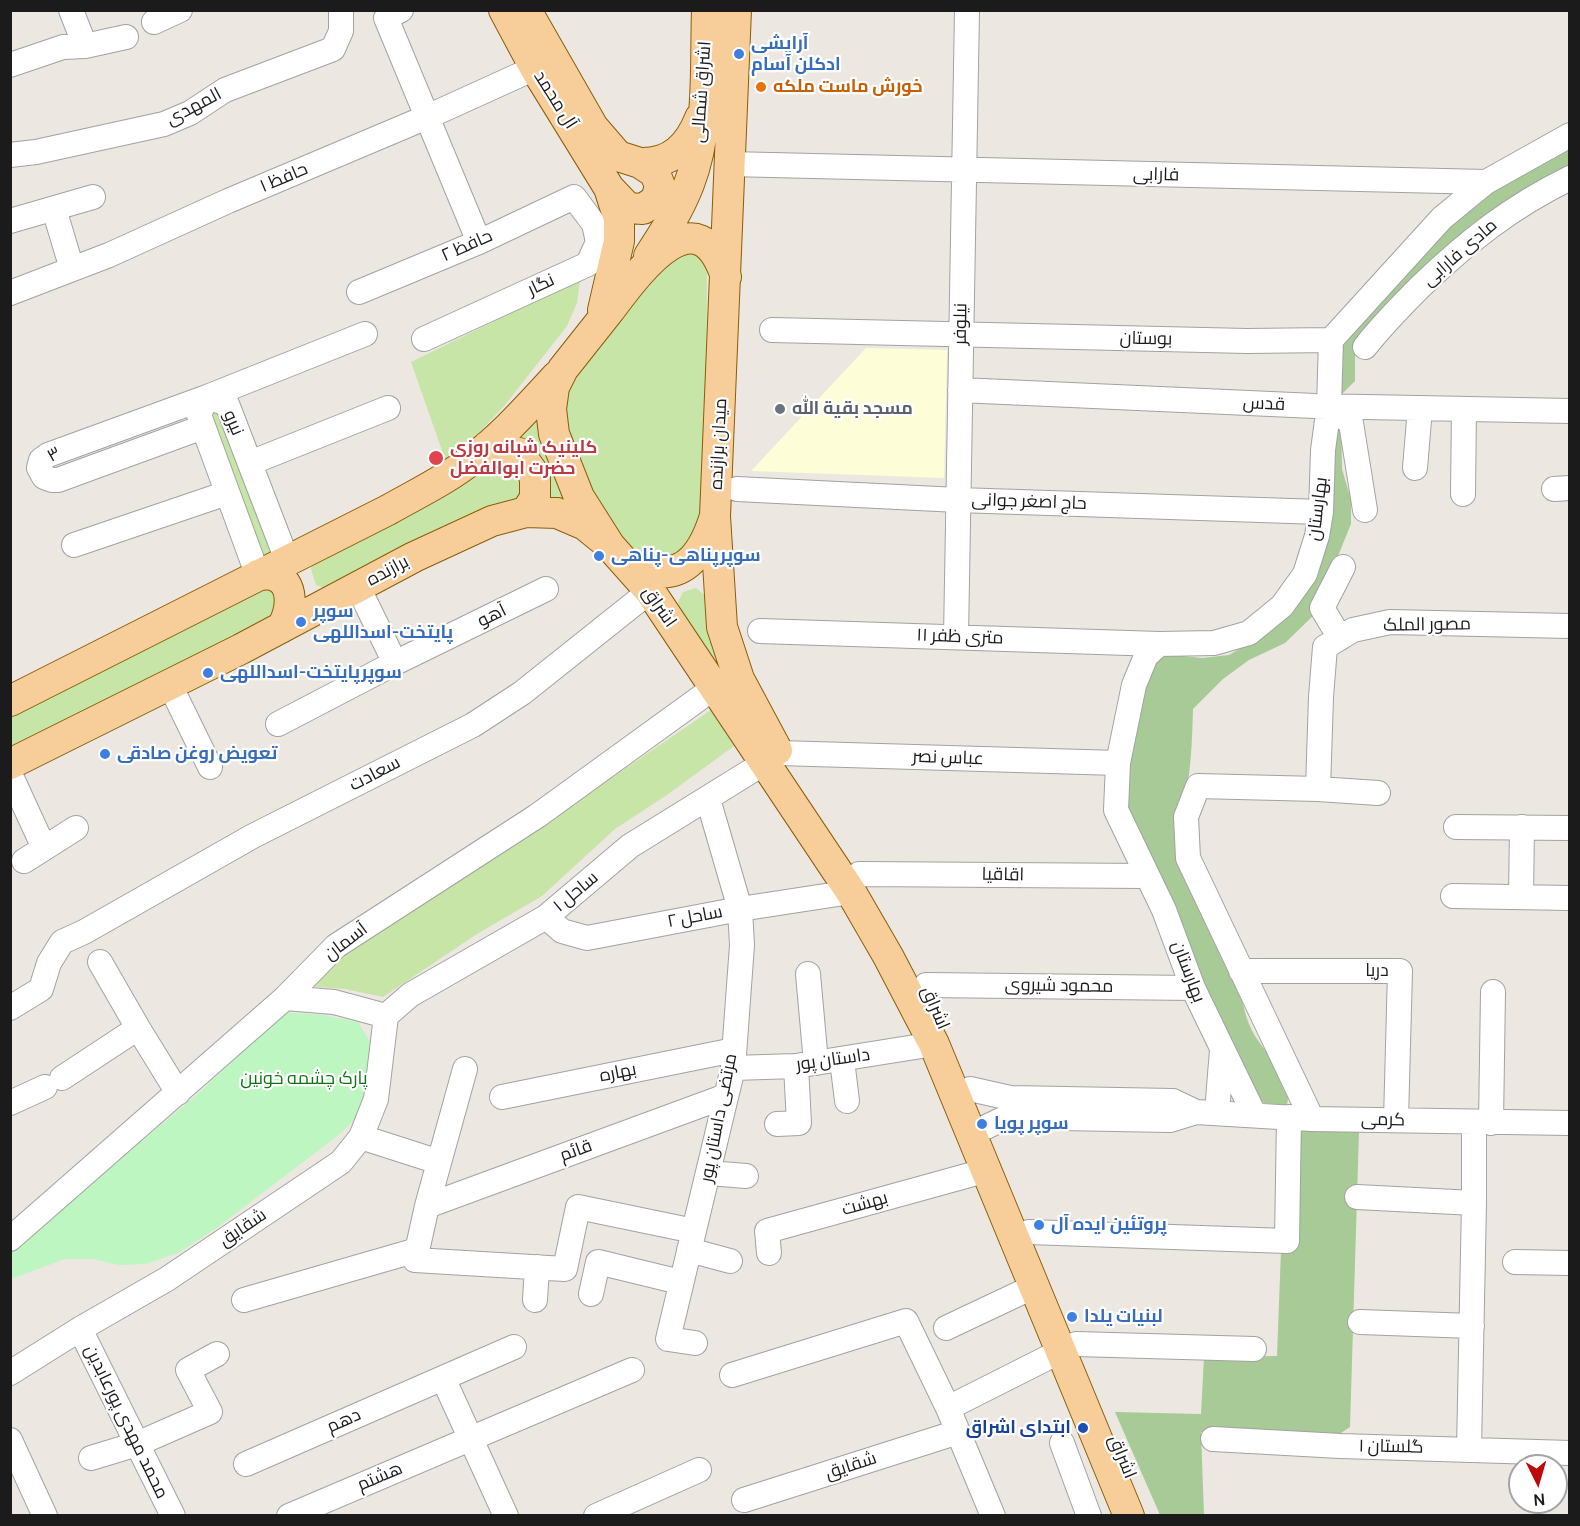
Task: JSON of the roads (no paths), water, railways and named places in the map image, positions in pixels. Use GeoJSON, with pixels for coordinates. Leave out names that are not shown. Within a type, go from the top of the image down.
{"type":"FeatureCollection","features":[{"type":"Feature","properties":{"kind":"main road","name":"آل محمد"},"geometry":{"type":"LineString","coordinates":[[504,10],[608,145],[618,156],[640,163]]}},
{"type":"Feature","properties":{"kind":"main road","name":"آل محمد"},"geometry":{"type":"LineString","coordinates":[[526,10],[546,66],[609,188]]}},
{"type":"Feature","properties":{"kind":"main road","name":"اشراق شمالی"},"geometry":{"type":"LineString","coordinates":[[642,268],[679,207],[690,182],[699,150],[704,107],[707,10]]}},
{"type":"Feature","properties":{"kind":"main road","name":"اشراق شمالی"},"geometry":{"type":"LineString","coordinates":[[726,277],[736,10]]}},
{"type":"Feature","properties":{"kind":"main road"},"geometry":{"type":"LineString","coordinates":[[640,163],[656,163],[672,156],[684,146],[696,128],[704,107]]}},
{"type":"Feature","properties":{"kind":"main road"},"geometry":{"type":"LineString","coordinates":[[609,188],[628,208],[643,209],[656,200],[660,186],[655,173],[640,163]]}},
{"type":"Feature","properties":{"kind":"main road"},"geometry":{"type":"LineString","coordinates":[[600,322],[619,241],[619,219],[609,188]]}},
{"type":"Feature","properties":{"kind":"main road","name":"میدان برازنده"},"geometry":{"type":"LineString","coordinates":[[686,238],[703,241],[722,263],[726,277],[715,516],[707,541],[691,561],[676,570],[650,572],[618,554],[579,497],[554,434],[551,409],[554,387],[563,369],[642,268],[659,251],[686,238]]}},
{"type":"Feature","properties":{"kind":"main road"},"geometry":{"type":"LineString","coordinates":[[10,701],[256,570],[296,556],[436,483],[488,446],[530,406],[563,369]]}},
{"type":"Feature","properties":{"kind":"main road"},"geometry":{"type":"LineString","coordinates":[[488,446],[519,453],[532,471],[536,498],[526,512]]}},
{"type":"Feature","properties":{"kind":"main road","name":"برازنده"},"geometry":{"type":"LineString","coordinates":[[10,764],[170,685],[414,557],[492,520],[526,512],[557,513],[585,525],[618,554]]}},
{"type":"Feature","properties":{"kind":"main road","name":"اشراق"},"geometry":{"type":"LineString","coordinates":[[715,516],[722,627],[739,679],[771,758]]}},
{"type":"Feature","properties":{"kind":"main road","name":"اشراق"},"geometry":{"type":"LineString","coordinates":[[618,554],[656,601],[715,687],[771,758],[803,792],[855,883],[934,1044],[984,1171],[1035,1286],[1069,1347]]}},
{"type":"Feature","properties":{"kind":"main road"},"geometry":{"type":"LineString","coordinates":[[296,556],[303,570],[305,582],[318,595],[346,593]]}},
{"type":"Feature","properties":{"kind":"main road"},"geometry":{"type":"LineString","coordinates":[[256,570],[274,575],[286,586],[291,609],[281,628]]}},
{"type":"Feature","properties":{"kind":"main road"},"geometry":{"type":"LineString","coordinates":[[656,601],[683,584],[699,578],[719,585]]}},
{"type":"Feature","properties":{"kind":"main road","name":"اشراق"},"geometry":{"type":"LineString","coordinates":[[855,883],[897,930],[926,985],[1029,1232],[1132,1515]]}},
{"type":"Feature","properties":{"kind":"street"},"geometry":{"type":"LineString","coordinates":[[71,10],[86,46]]}},
{"type":"Feature","properties":{"kind":"street"},"geometry":{"type":"LineString","coordinates":[[154,22],[180,10]]}},
{"type":"Feature","properties":{"kind":"street","name":"المهدی"},"geometry":{"type":"LineString","coordinates":[[10,155],[36,152],[164,124],[190,113],[225,90],[333,49],[341,32],[340,10]]}},
{"type":"Feature","properties":{"kind":"street"},"geometry":{"type":"LineString","coordinates":[[401,10],[386,18],[479,242]]}},
{"type":"Feature","properties":{"kind":"street","name":"نیلوفر"},"geometry":{"type":"LineString","coordinates":[[956,637],[967,10]]}},
{"type":"Feature","properties":{"kind":"street"},"geometry":{"type":"LineString","coordinates":[[10,64],[63,46],[86,46],[126,37]]}},
{"type":"Feature","properties":{"kind":"street","name":"حافظ ۱"},"geometry":{"type":"LineString","coordinates":[[10,293],[72,269],[546,66]]}},
{"type":"Feature","properties":{"kind":"street"},"geometry":{"type":"LineString","coordinates":[[1331,340],[1442,218],[1486,182],[1569,135]]}},
{"type":"Feature","properties":{"kind":"street","name":"فارابی"},"geometry":{"type":"LineString","coordinates":[[729,164],[1486,182]]}},
{"type":"Feature","properties":{"kind":"street","name":"مادی فارابی"},"geometry":{"type":"LineString","coordinates":[[1365,347],[1382,324],[1458,251],[1489,226],[1536,195],[1569,178]]}},
{"type":"Feature","properties":{"kind":"street","name":"حافظ ۲"},"geometry":{"type":"LineString","coordinates":[[359,292],[479,242],[574,196]]}},
{"type":"Feature","properties":{"kind":"street","name":"نگار"},"geometry":{"type":"LineString","coordinates":[[424,339],[588,264],[598,242],[594,224],[574,196]]}},
{"type":"Feature","properties":{"kind":"street"},"geometry":{"type":"LineString","coordinates":[[10,221],[93,197]]}},
{"type":"Feature","properties":{"kind":"street"},"geometry":{"type":"LineString","coordinates":[[54,209],[72,269]]}},
{"type":"Feature","properties":{"kind":"street","name":"بوستان"},"geometry":{"type":"LineString","coordinates":[[772,330],[1247,341],[1331,340]]}},
{"type":"Feature","properties":{"kind":"street"},"geometry":{"type":"LineString","coordinates":[[207,397],[365,334]]}},
{"type":"Feature","properties":{"kind":"street","name":"بهارستان"},"geometry":{"type":"LineString","coordinates":[[1254,1114],[1192,988],[1164,910],[1116,810],[1118,763],[1134,685],[1146,656],[1159,644],[1214,643],[1249,633],[1282,606],[1305,574],[1317,536],[1321,512],[1323,450],[1329,406],[1331,340]]}},
{"type":"Feature","properties":{"kind":"street","name":"قدس"},"geometry":{"type":"LineString","coordinates":[[960,390],[1329,406],[1569,411]]}},
{"type":"Feature","properties":{"kind":"street","name":"نیرو"},"geometry":{"type":"LineString","coordinates":[[256,570],[199,415],[207,397],[227,404],[250,463],[296,556]]}},
{"type":"Feature","properties":{"kind":"street","name":"۳"},"geometry":{"type":"LineString","coordinates":[[203,427],[58,480],[44,477],[39,468],[41,459],[48,455],[207,397]]}},
{"type":"Feature","properties":{"kind":"street"},"geometry":{"type":"LineString","coordinates":[[1329,406],[1351,423],[1365,510]]}},
{"type":"Feature","properties":{"kind":"street"},"geometry":{"type":"LineString","coordinates":[[250,463],[388,408]]}},
{"type":"Feature","properties":{"kind":"street"},"geometry":{"type":"LineString","coordinates":[[1415,468],[1420,408]]}},
{"type":"Feature","properties":{"kind":"street"},"geometry":{"type":"LineString","coordinates":[[1462,494],[1464,409]]}},
{"type":"Feature","properties":{"kind":"street","name":"حاج اصغر جوانی"},"geometry":{"type":"LineString","coordinates":[[737,489],[958,500],[1321,512]]}},
{"type":"Feature","properties":{"kind":"street"},"geometry":{"type":"LineString","coordinates":[[74,545],[227,493]]}},
{"type":"Feature","properties":{"kind":"street"},"geometry":{"type":"LineString","coordinates":[[1318,789],[1325,647],[1340,638],[1322,608],[1343,567]]}},
{"type":"Feature","properties":{"kind":"street","name":"آهو"},"geometry":{"type":"LineString","coordinates":[[278,724],[395,663],[546,590]]}},
{"type":"Feature","properties":{"kind":"street"},"geometry":{"type":"LineString","coordinates":[[346,593],[395,663]]}},
{"type":"Feature","properties":{"kind":"street","name":"سعادت"},"geometry":{"type":"LineString","coordinates":[[10,1008],[41,989],[49,963],[62,942],[84,932],[253,836],[473,725],[656,601]]}},
{"type":"Feature","properties":{"kind":"street","name":"مصور الملک"},"geometry":{"type":"LineString","coordinates":[[1340,638],[1353,630],[1390,622],[1569,626]]}},
{"type":"Feature","properties":{"kind":"street","name":"۱۱ متری ظفر"},"geometry":{"type":"LineString","coordinates":[[760,631],[1159,644]]}},
{"type":"Feature","properties":{"kind":"street"},"geometry":{"type":"LineString","coordinates":[[170,685],[210,767]]}},
{"type":"Feature","properties":{"kind":"street","name":"آسمان"},"geometry":{"type":"LineString","coordinates":[[10,1239],[285,998],[336,946],[537,816],[715,687]]}},
{"type":"Feature","properties":{"kind":"street","name":"عباس نصر"},"geometry":{"type":"LineString","coordinates":[[771,758],[1118,763]]}},
{"type":"Feature","properties":{"kind":"street","name":"ساحل ۱"},"geometry":{"type":"LineString","coordinates":[[386,1016],[410,995],[546,917],[630,846],[771,758]]}},
{"type":"Feature","properties":{"kind":"street"},"geometry":{"type":"LineString","coordinates":[[10,774],[44,848]]}},
{"type":"Feature","properties":{"kind":"street"},"geometry":{"type":"LineString","coordinates":[[1029,1232],[1287,1240],[1301,1118],[1241,971],[1188,858],[1186,817],[1198,786],[1378,793]]}},
{"type":"Feature","properties":{"kind":"street","name":"مرتضی داستان پور"},"geometry":{"type":"LineString","coordinates":[[695,1343],[668,1339],[680,1282],[709,1173],[733,1059],[742,945],[740,909],[708,799]]}},
{"type":"Feature","properties":{"kind":"street"},"geometry":{"type":"LineString","coordinates":[[1456,827],[1569,828]]}},
{"type":"Feature","properties":{"kind":"street"},"geometry":{"type":"LineString","coordinates":[[1521,897],[1522,827]]}},
{"type":"Feature","properties":{"kind":"street"},"geometry":{"type":"LineString","coordinates":[[24,861],[76,828]]}},
{"type":"Feature","properties":{"kind":"street","name":"اقاقیا"},"geometry":{"type":"LineString","coordinates":[[855,883],[1147,876]]}},
{"type":"Feature","properties":{"kind":"street","name":"ساحل ۲"},"geometry":{"type":"LineString","coordinates":[[546,917],[562,931],[587,938],[740,909],[855,883]]}},
{"type":"Feature","properties":{"kind":"street"},"geometry":{"type":"LineString","coordinates":[[1453,896],[1569,898]]}},
{"type":"Feature","properties":{"kind":"street"},"geometry":{"type":"LineString","coordinates":[[100,962],[178,1093]]}},
{"type":"Feature","properties":{"kind":"street","name":"دریا"},"geometry":{"type":"LineString","coordinates":[[1241,971],[1400,971],[1396,1120]]}},
{"type":"Feature","properties":{"kind":"street"},"geometry":{"type":"LineString","coordinates":[[777,1124],[799,1123],[806,1064],[808,974]]}},
{"type":"Feature","properties":{"kind":"street","name":"محمود شیروی"},"geometry":{"type":"LineString","coordinates":[[926,985],[1192,988]]}},
{"type":"Feature","properties":{"kind":"street"},"geometry":{"type":"LineString","coordinates":[[1469,1449],[1474,1203],[1493,992]]}},
{"type":"Feature","properties":{"kind":"street"},"geometry":{"type":"LineString","coordinates":[[285,998],[334,1002],[386,1016]]}},
{"type":"Feature","properties":{"kind":"street","name":"شقایق"},"geometry":{"type":"LineString","coordinates":[[10,1373],[167,1279],[341,1162],[361,1137],[376,1099],[386,1016]]}},
{"type":"Feature","properties":{"kind":"street"},"geometry":{"type":"LineString","coordinates":[[10,1103],[53,1083],[138,1028]]}},
{"type":"Feature","properties":{"kind":"street","name":"داستان پور"},"geometry":{"type":"LineString","coordinates":[[733,1059],[806,1064],[934,1044]]}},
{"type":"Feature","properties":{"kind":"street"},"geometry":{"type":"LineString","coordinates":[[1206,1112],[1222,1050]]}},
{"type":"Feature","properties":{"kind":"street","name":"بهاره"},"geometry":{"type":"LineString","coordinates":[[502,1097],[733,1059]]}},
{"type":"Feature","properties":{"kind":"street"},"geometry":{"type":"LineString","coordinates":[[842,1060],[847,1101]]}},
{"type":"Feature","properties":{"kind":"street"},"geometry":{"type":"LineString","coordinates":[[465,1069],[427,1206],[415,1260],[565,1269],[578,1207],[692,1241],[730,1261]]}},
{"type":"Feature","properties":{"kind":"street","name":"کرمی"},"geometry":{"type":"LineString","coordinates":[[969,1089],[1010,1098],[1173,1101],[1206,1112]]}},
{"type":"Feature","properties":{"kind":"street","name":"قائم"},"geometry":{"type":"LineString","coordinates":[[427,1206],[726,1096]]}},
{"type":"Feature","properties":{"kind":"street","name":"کرمی"},"geometry":{"type":"LineString","coordinates":[[986,1128],[1007,1118],[1170,1119],[1206,1112],[1301,1118],[1569,1123]]}},
{"type":"Feature","properties":{"kind":"street"},"geometry":{"type":"LineString","coordinates":[[361,1137],[439,1162]]}},
{"type":"Feature","properties":{"kind":"street","name":"بهشت"},"geometry":{"type":"LineString","coordinates":[[769,1253],[766,1232],[984,1171]]}},
{"type":"Feature","properties":{"kind":"street"},"geometry":{"type":"LineString","coordinates":[[709,1173],[746,1176]]}},
{"type":"Feature","properties":{"kind":"street"},"geometry":{"type":"LineString","coordinates":[[1357,1197],[1474,1203]]}},
{"type":"Feature","properties":{"kind":"street"},"geometry":{"type":"LineString","coordinates":[[244,1300],[417,1250]]}},
{"type":"Feature","properties":{"kind":"street"},"geometry":{"type":"LineString","coordinates":[[591,1294],[598,1262],[680,1282]]}},
{"type":"Feature","properties":{"kind":"street"},"geometry":{"type":"LineString","coordinates":[[1515,1262],[1569,1263]]}},
{"type":"Feature","properties":{"kind":"street"},"geometry":{"type":"LineString","coordinates":[[535,1300],[537,1267]]}},
{"type":"Feature","properties":{"kind":"street"},"geometry":{"type":"LineString","coordinates":[[946,1328],[1035,1286]]}},
{"type":"Feature","properties":{"kind":"street"},"geometry":{"type":"LineString","coordinates":[[732,1375],[906,1321],[948,1407],[993,1515]]}},
{"type":"Feature","properties":{"kind":"street"},"geometry":{"type":"LineString","coordinates":[[1360,1322],[1472,1326]]}},
{"type":"Feature","properties":{"kind":"street","name":"محمد مهدی پورعابدین"},"geometry":{"type":"LineString","coordinates":[[80,1329],[172,1515]]}},
{"type":"Feature","properties":{"kind":"street","name":"دهم"},"geometry":{"type":"LineString","coordinates":[[246,1464],[514,1347]]}},
{"type":"Feature","properties":{"kind":"street"},"geometry":{"type":"LineString","coordinates":[[948,1407],[1069,1347],[1254,1349]]}},
{"type":"Feature","properties":{"kind":"street"},"geometry":{"type":"LineString","coordinates":[[91,1458],[137,1444],[210,1412],[188,1370],[217,1354]]}},
{"type":"Feature","properties":{"kind":"street","name":"هشتم"},"geometry":{"type":"LineString","coordinates":[[289,1515],[632,1370]]}},
{"type":"Feature","properties":{"kind":"street"},"geometry":{"type":"LineString","coordinates":[[443,1378],[506,1515]]}},
{"type":"Feature","properties":{"kind":"street","name":"شقایق"},"geometry":{"type":"LineString","coordinates":[[744,1500],[958,1432]]}},
{"type":"Feature","properties":{"kind":"street","name":"گلستان ۱"},"geometry":{"type":"LineString","coordinates":[[1213,1438],[1340,1446],[1569,1452]]}},
{"type":"Feature","properties":{"kind":"street"},"geometry":{"type":"LineString","coordinates":[[10,1440],[45,1515]]}},
{"type":"Feature","properties":{"kind":"street"},"geometry":{"type":"LineString","coordinates":[[1062,1443],[1089,1515]]}},
{"type":"Feature","properties":{"kind":"street"},"geometry":{"type":"LineString","coordinates":[[596,1515],[699,1470]]}},
{"type":"Feature","properties":{"kind":"place","name":"آرایشی ادکلن آسام"},"geometry":{"type":"Point","coordinates":[739,54]}},
{"type":"Feature","properties":{"kind":"place","name":"خورش ماست ملکه"},"geometry":{"type":"Point","coordinates":[761,87]}},
{"type":"Feature","properties":{"kind":"place","name":"مسجد بقیة الله"},"geometry":{"type":"Point","coordinates":[780,409]}},
{"type":"Feature","properties":{"kind":"place","name":"کلینیک شبانه روزی حضرت ابوالفضل"},"geometry":{"type":"Point","coordinates":[436,458]}},
{"type":"Feature","properties":{"kind":"place","name":"سوپرپناهی-پناهی"},"geometry":{"type":"Point","coordinates":[599,556]}},
{"type":"Feature","properties":{"kind":"place","name":"سوپر پایتخت-اسداللهی"},"geometry":{"type":"Point","coordinates":[301,622]}},
{"type":"Feature","properties":{"kind":"place","name":"سوپرپایتخت-اسداللهی"},"geometry":{"type":"Point","coordinates":[208,673]}},
{"type":"Feature","properties":{"kind":"place","name":"تعویض روغن صادقی"},"geometry":{"type":"Point","coordinates":[105,754]}},
{"type":"Feature","properties":{"kind":"place","name":"سوپر پویا"},"geometry":{"type":"Point","coordinates":[982,1124]}},
{"type":"Feature","properties":{"kind":"place","name":"پروتئین ایده آل"},"geometry":{"type":"Point","coordinates":[1039,1225]}},
{"type":"Feature","properties":{"kind":"place","name":"لبنیات یلدا"},"geometry":{"type":"Point","coordinates":[1072,1317]}},
{"type":"Feature","properties":{"kind":"place","name":"ابتدای اشراق"},"geometry":{"type":"Point","coordinates":[1083,1428]}},
{"type":"Feature","properties":{"kind":"park label","name":"پارک چشمه خونین"},"geometry":{"type":"Point","coordinates":[304,1079]}}]}
